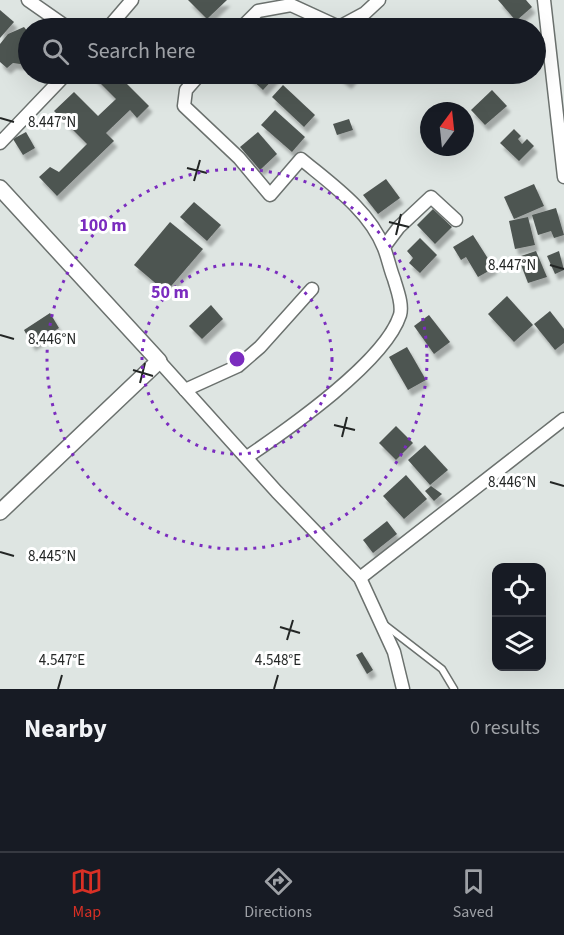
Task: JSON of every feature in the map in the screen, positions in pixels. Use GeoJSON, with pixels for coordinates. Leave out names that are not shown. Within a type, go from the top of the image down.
{"type":"FeatureCollection","features":[{"type":"Feature","properties":{"kind":"street"},"geometry":{"type":"LineString","coordinates":[[28,0],[54,18]]}},
{"type":"Feature","properties":{"kind":"street"},"geometry":{"type":"LineString","coordinates":[[117,18],[132,0]]}},
{"type":"Feature","properties":{"kind":"street"},"geometry":{"type":"LineString","coordinates":[[356,18],[379,0]]}},
{"type":"Feature","properties":{"kind":"street"},"geometry":{"type":"LineString","coordinates":[[544,0],[564,177]]}},
{"type":"Feature","properties":{"kind":"street"},"geometry":{"type":"LineString","coordinates":[[251,18],[258,11],[291,5],[319,18]]}},
{"type":"Feature","properties":{"kind":"street"},"geometry":{"type":"LineString","coordinates":[[0,143],[56,84]]}},
{"type":"Feature","properties":{"kind":"street"},"geometry":{"type":"LineString","coordinates":[[191,84],[186,90],[184,106],[239,158],[270,195],[301,159],[358,209],[384,247],[400,298],[401,314],[392,330],[347,382],[247,457]]}},
{"type":"Feature","properties":{"kind":"street"},"geometry":{"type":"LineString","coordinates":[[0,188],[360,578],[394,652],[403,689]]}},
{"type":"Feature","properties":{"kind":"street"},"geometry":{"type":"LineString","coordinates":[[384,247],[399,228],[431,197],[456,220]]}},
{"type":"Feature","properties":{"kind":"street"},"geometry":{"type":"LineString","coordinates":[[185,390],[238,366],[260,347],[312,289]]}},
{"type":"Feature","properties":{"kind":"street"},"geometry":{"type":"LineString","coordinates":[[0,512],[159,361]]}},
{"type":"Feature","properties":{"kind":"street"},"geometry":{"type":"LineString","coordinates":[[360,578],[564,419]]}},
{"type":"Feature","properties":{"kind":"lane"},"geometry":{"type":"LineString","coordinates":[[382,623],[442,669],[454,689]]}},
{"type":"Feature","properties":{"kind":"building"},"geometry":{"type":"Polygon","coordinates":[[[188,0],[227,0],[208,18],[188,0]]]}},
{"type":"Feature","properties":{"kind":"building"},"geometry":{"type":"Polygon","coordinates":[[[498,0],[526,0],[532,7],[519,18],[513,18],[498,0]]]}},
{"type":"Feature","properties":{"kind":"building"},"geometry":{"type":"Polygon","coordinates":[[[0,10],[14,22],[0,38],[0,10]]]}},
{"type":"Feature","properties":{"kind":"building"},"geometry":{"type":"Polygon","coordinates":[[[18,30],[18,64],[13,63],[7,68],[0,62],[0,44],[8,34],[18,30]]]}},
{"type":"Feature","properties":{"kind":"building"},"geometry":{"type":"Polygon","coordinates":[[[101,84],[127,84],[149,106],[137,118],[130,110],[106,133],[114,141],[57,196],[39,177],[50,167],[59,172],[87,144],[54,111],[74,92],[98,116],[116,99],[101,84]]]}},
{"type":"Feature","properties":{"kind":"building"},"geometry":{"type":"Polygon","coordinates":[[[257,84],[269,84],[263,90],[257,84]]]}},
{"type":"Feature","properties":{"kind":"building"},"geometry":{"type":"Polygon","coordinates":[[[283,85],[315,115],[304,127],[272,97],[283,85]]]}},
{"type":"Feature","properties":{"kind":"building"},"geometry":{"type":"Polygon","coordinates":[[[492,90],[507,106],[485,125],[474,113],[474,107],[492,90]]]}},
{"type":"Feature","properties":{"kind":"building"},"geometry":{"type":"Polygon","coordinates":[[[275,110],[305,137],[292,152],[261,125],[275,110]]]}},
{"type":"Feature","properties":{"kind":"building"},"geometry":{"type":"Polygon","coordinates":[[[349,119],[353,130],[337,135],[333,124],[349,119]]]}},
{"type":"Feature","properties":{"kind":"building"},"geometry":{"type":"Polygon","coordinates":[[[514,129],[521,136],[518,139],[522,144],[527,139],[534,146],[519,161],[500,143],[514,129]]]}},
{"type":"Feature","properties":{"kind":"building"},"geometry":{"type":"Polygon","coordinates":[[[26,132],[35,148],[23,155],[13,139],[26,132]]]}},
{"type":"Feature","properties":{"kind":"building"},"geometry":{"type":"Polygon","coordinates":[[[258,132],[277,154],[260,170],[240,147],[258,132]]]}},
{"type":"Feature","properties":{"kind":"building"},"geometry":{"type":"Polygon","coordinates":[[[386,179],[400,198],[378,214],[363,195],[386,179]]]}},
{"type":"Feature","properties":{"kind":"building"},"geometry":{"type":"Polygon","coordinates":[[[534,184],[544,206],[514,219],[504,197],[534,184]]]}},
{"type":"Feature","properties":{"kind":"building"},"geometry":{"type":"Polygon","coordinates":[[[194,202],[221,225],[207,241],[180,217],[194,202]]]}},
{"type":"Feature","properties":{"kind":"building"},"geometry":{"type":"Polygon","coordinates":[[[556,208],[564,235],[554,238],[551,231],[538,235],[532,215],[556,208]]]}},
{"type":"Feature","properties":{"kind":"building"},"geometry":{"type":"Polygon","coordinates":[[[433,209],[452,227],[435,244],[417,225],[433,209]]]}},
{"type":"Feature","properties":{"kind":"building"},"geometry":{"type":"Polygon","coordinates":[[[528,217],[535,245],[515,249],[509,221],[528,217]]]}},
{"type":"Feature","properties":{"kind":"building"},"geometry":{"type":"Polygon","coordinates":[[[170,222],[203,249],[166,292],[134,265],[170,222]]]}},
{"type":"Feature","properties":{"kind":"building"},"geometry":{"type":"Polygon","coordinates":[[[473,235],[494,268],[478,277],[466,257],[461,260],[453,247],[473,235]]]}},
{"type":"Feature","properties":{"kind":"building"},"geometry":{"type":"Polygon","coordinates":[[[420,238],[437,255],[420,273],[409,263],[413,258],[407,251],[420,238]]]}},
{"type":"Feature","properties":{"kind":"building"},"geometry":{"type":"Polygon","coordinates":[[[536,251],[547,277],[528,283],[518,257],[536,251]]]}},
{"type":"Feature","properties":{"kind":"building"},"geometry":{"type":"Polygon","coordinates":[[[559,251],[564,270],[555,274],[547,256],[559,251]]]}},
{"type":"Feature","properties":{"kind":"building"},"geometry":{"type":"Polygon","coordinates":[[[507,296],[533,325],[514,342],[488,314],[507,296]]]}},
{"type":"Feature","properties":{"kind":"building"},"geometry":{"type":"Polygon","coordinates":[[[211,305],[223,319],[202,339],[189,326],[211,305]]]}},
{"type":"Feature","properties":{"kind":"building"},"geometry":{"type":"Polygon","coordinates":[[[550,311],[564,329],[564,343],[555,350],[534,324],[550,311]]]}},
{"type":"Feature","properties":{"kind":"building"},"geometry":{"type":"Polygon","coordinates":[[[50,313],[59,328],[32,345],[24,330],[50,313]]]}},
{"type":"Feature","properties":{"kind":"building"},"geometry":{"type":"Polygon","coordinates":[[[429,315],[450,342],[434,354],[414,326],[429,315]]]}},
{"type":"Feature","properties":{"kind":"building"},"geometry":{"type":"Polygon","coordinates":[[[407,347],[426,380],[408,390],[389,357],[407,347]]]}},
{"type":"Feature","properties":{"kind":"building"},"geometry":{"type":"Polygon","coordinates":[[[396,426],[413,443],[396,460],[379,443],[396,426]]]}},
{"type":"Feature","properties":{"kind":"building"},"geometry":{"type":"Polygon","coordinates":[[[425,445],[448,470],[430,485],[408,460],[425,445]]]}},
{"type":"Feature","properties":{"kind":"building"},"geometry":{"type":"Polygon","coordinates":[[[406,475],[427,499],[404,519],[383,496],[406,475]]]}},
{"type":"Feature","properties":{"kind":"building"},"geometry":{"type":"Polygon","coordinates":[[[431,486],[442,494],[434,501],[425,491],[431,486]]]}},
{"type":"Feature","properties":{"kind":"building"},"geometry":{"type":"Polygon","coordinates":[[[387,521],[397,534],[373,553],[363,540],[387,521]]]}},
{"type":"Feature","properties":{"kind":"building"},"geometry":{"type":"Polygon","coordinates":[[[362,652],[373,670],[367,674],[356,655],[362,652]]]}}]}
